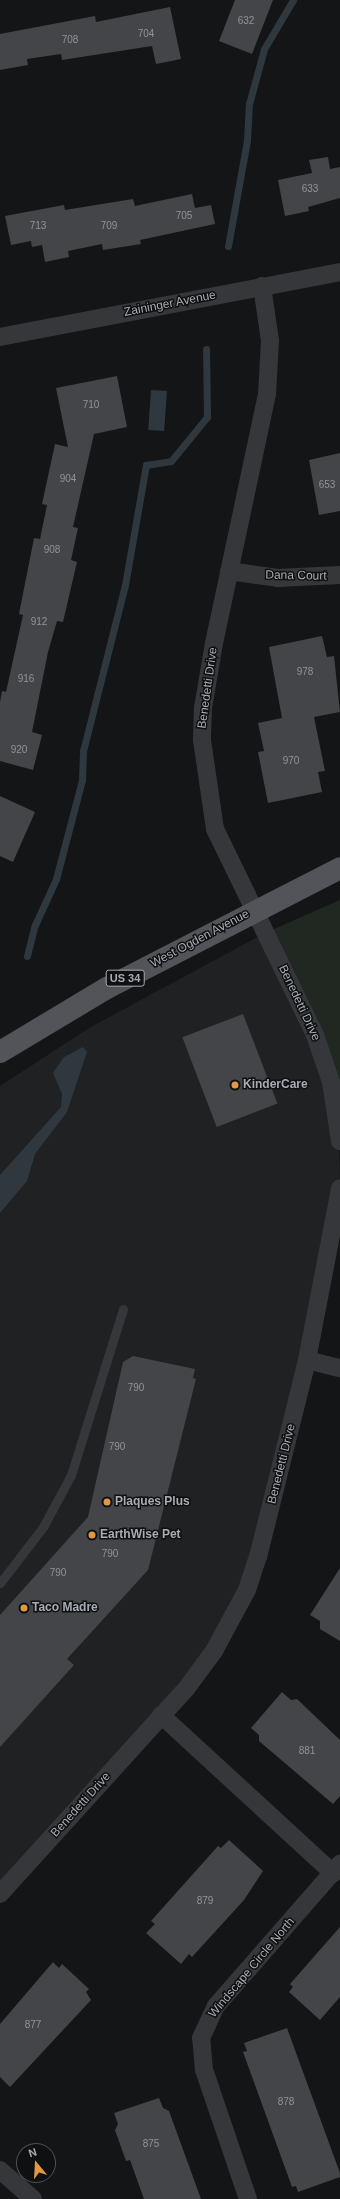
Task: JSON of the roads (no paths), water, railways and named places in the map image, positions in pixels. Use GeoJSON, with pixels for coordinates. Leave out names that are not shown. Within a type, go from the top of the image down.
{"type":"FeatureCollection","features":[{"type":"Feature","properties":{"kind":"main road","name":"West Ogden Avenue"},"geometry":{"type":"LineString","coordinates":[[0,1052],[107,988],[253,910],[340,868]]}},
{"type":"Feature","properties":{"kind":"street","name":"Zaininger Avenue"},"geometry":{"type":"LineString","coordinates":[[0,337],[340,272]]}},
{"type":"Feature","properties":{"kind":"street","name":"Benedetti Drive"},"geometry":{"type":"LineString","coordinates":[[262,286],[271,364],[203,708],[202,740],[215,829],[315,1035],[331,1082],[340,1141]]}},
{"type":"Feature","properties":{"kind":"street","name":"Dana Court"},"geometry":{"type":"LineString","coordinates":[[229,571],[278,578],[340,575]]}},
{"type":"Feature","properties":{"kind":"street","name":"Benedetti Drive"},"geometry":{"type":"LineString","coordinates":[[0,1894],[161,1715],[214,1650],[247,1590],[258,1557],[307,1360],[340,1188]]}},
{"type":"Feature","properties":{"kind":"street"},"geometry":{"type":"LineString","coordinates":[[307,1360],[340,1368]]}},
{"type":"Feature","properties":{"kind":"street"},"geometry":{"type":"LineString","coordinates":[[161,1715],[336,1868]]}},
{"type":"Feature","properties":{"kind":"street","name":"Windscape Circle North"},"geometry":{"type":"LineString","coordinates":[[248,2199],[204,2070],[201,2038],[216,2006],[336,1868]]}},
{"type":"Feature","properties":{"kind":"street"},"geometry":{"type":"LineString","coordinates":[[0,2170],[33,2199]]}},
{"type":"Feature","properties":{"kind":"lane"},"geometry":{"type":"LineString","coordinates":[[0,1584],[43,1527],[71,1475],[123,1309]]}},
{"type":"Feature","properties":{"kind":"waterway"},"geometry":{"type":"LineString","coordinates":[[228,246],[247,140],[249,104],[264,49],[293,0]]}},
{"type":"Feature","properties":{"kind":"waterway"},"geometry":{"type":"LineString","coordinates":[[27,956],[35,925],[56,879],[82,780],[83,751],[125,585],[146,465],[171,461],[207,417],[206,349]]}},
{"type":"Feature","properties":{"kind":"place","name":"KinderCare"},"geometry":{"type":"Point","coordinates":[235,1085]}},
{"type":"Feature","properties":{"kind":"place","name":"Plaques Plus"},"geometry":{"type":"Point","coordinates":[107,1502]}},
{"type":"Feature","properties":{"kind":"place","name":"EarthWise Pet"},"geometry":{"type":"Point","coordinates":[92,1535]}},
{"type":"Feature","properties":{"kind":"place","name":"Taco Madre"},"geometry":{"type":"Point","coordinates":[24,1608]}}]}
